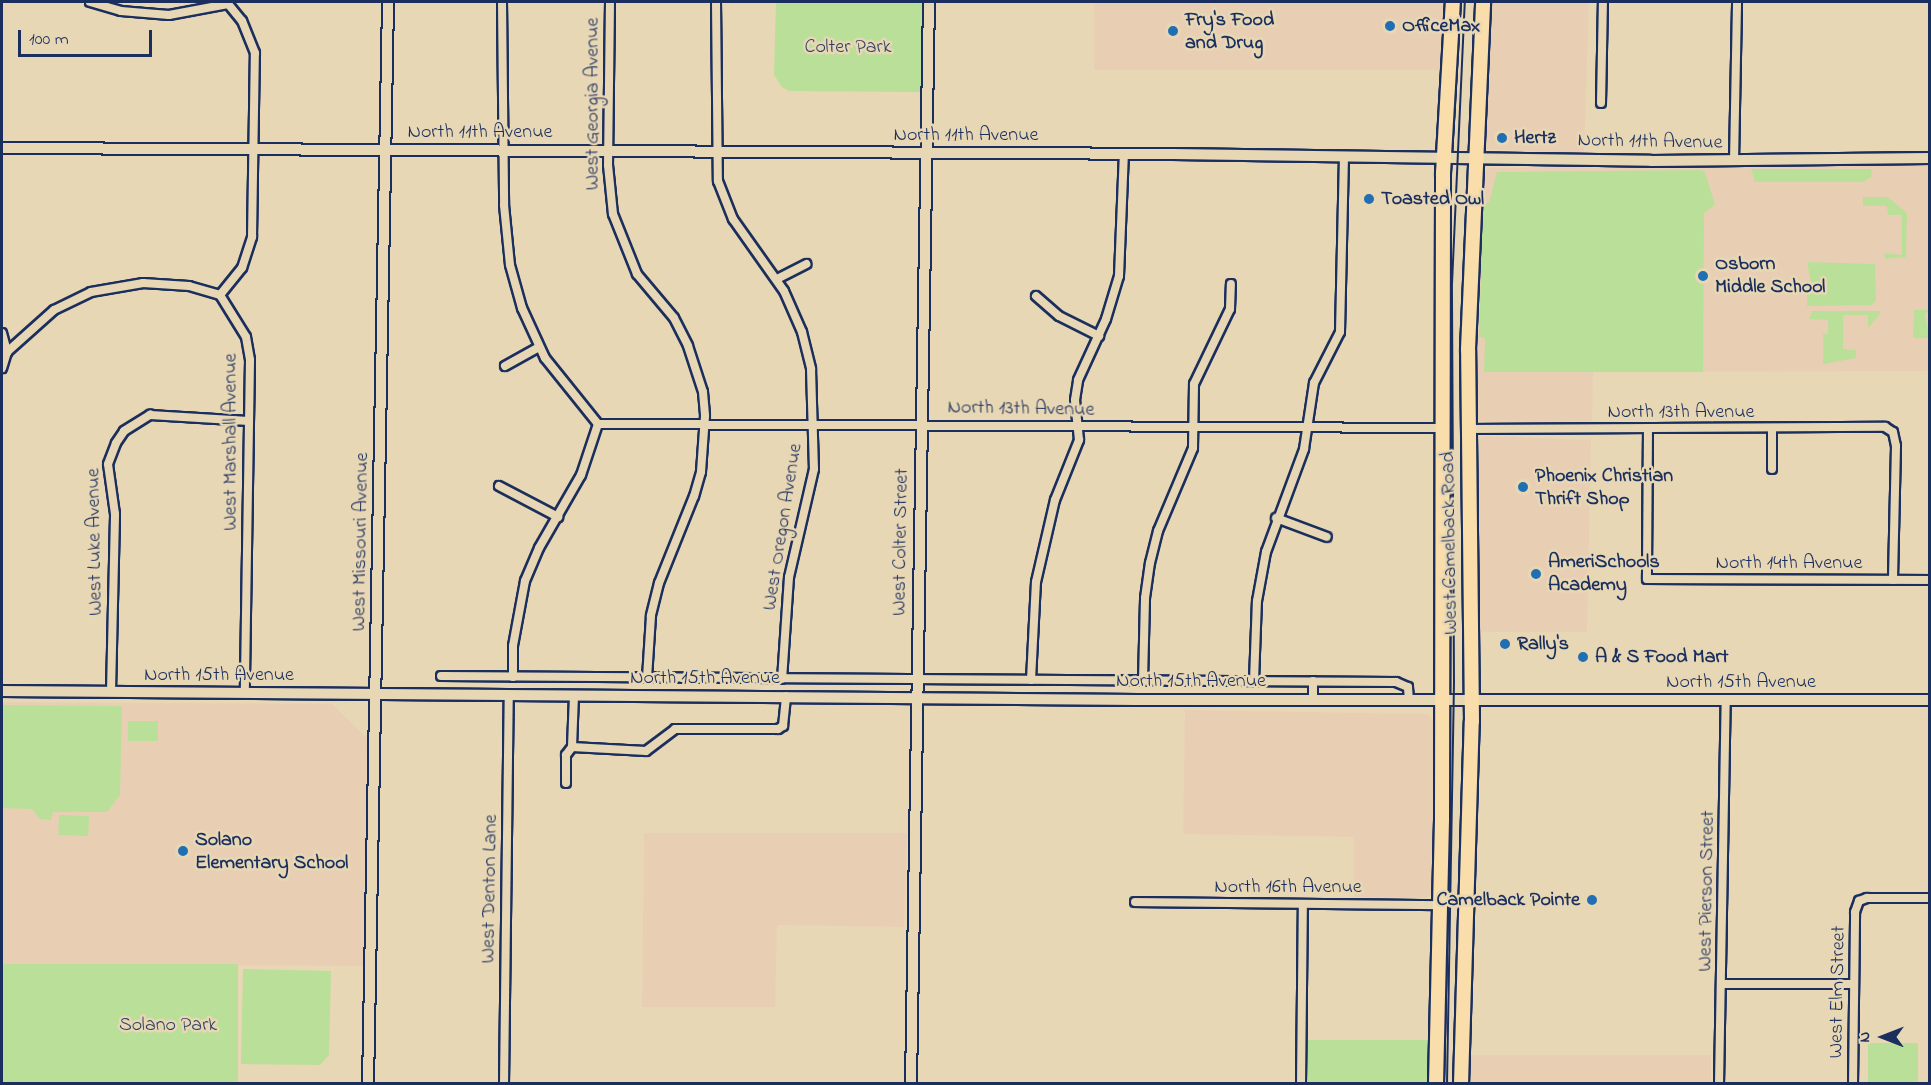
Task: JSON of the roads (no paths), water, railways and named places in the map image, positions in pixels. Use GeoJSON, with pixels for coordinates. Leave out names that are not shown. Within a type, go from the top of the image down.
{"type":"FeatureCollection","features":[{"type":"Feature","properties":{"kind":"main road","name":"West Camelback Road"},"geometry":{"type":"LineString","coordinates":[[1436,1083],[1441,905],[1443,157],[1453,2]]}},
{"type":"Feature","properties":{"kind":"main road","name":"West Camelback Road"},"geometry":{"type":"LineString","coordinates":[[1461,1083],[1472,700],[1467,429],[1474,158],[1483,2]]}},
{"type":"Feature","properties":{"kind":"street"},"geometry":{"type":"LineString","coordinates":[[4,352],[54,310],[91,292],[117,285],[169,284],[220,295],[249,254],[254,149],[255,53],[242,21],[228,3],[161,15],[121,11],[90,2]]}},
{"type":"Feature","properties":{"kind":"street","name":"West Missouri Avenue"},"geometry":{"type":"LineString","coordinates":[[368,1083],[388,2]]}},
{"type":"Feature","properties":{"kind":"street"},"geometry":{"type":"LineString","coordinates":[[502,2],[503,150],[510,265],[522,308],[539,347],[562,384],[597,424],[581,475],[525,581],[513,646],[513,677]]}},
{"type":"Feature","properties":{"kind":"street","name":"West Georgia Avenue"},"geometry":{"type":"LineString","coordinates":[[610,2],[609,192],[617,230],[638,273],[674,318],[688,346],[703,392],[705,424],[694,496],[659,583],[651,616],[647,678]]}},
{"type":"Feature","properties":{"kind":"street","name":"West Oregon Avenue"},"geometry":{"type":"LineString","coordinates":[[716,2],[718,181],[727,209],[777,279],[802,332],[811,369],[815,423],[813,469],[788,586],[782,678]]}},
{"type":"Feature","properties":{"kind":"street","name":"West Colter Street"},"geometry":{"type":"LineString","coordinates":[[910,1083],[929,2]]}},
{"type":"Feature","properties":{"kind":"street"},"geometry":{"type":"LineString","coordinates":[[1601,103],[1603,2]]}},
{"type":"Feature","properties":{"kind":"street"},"geometry":{"type":"LineString","coordinates":[[1734,161],[1737,2]]}},
{"type":"Feature","properties":{"kind":"street","name":"North 11th Avenue"},"geometry":{"type":"LineString","coordinates":[[2,148],[1124,154],[1734,161],[1929,158]]}},
{"type":"Feature","properties":{"kind":"street"},"geometry":{"type":"LineString","coordinates":[[1031,680],[1040,558],[1055,500],[1079,440],[1075,400],[1078,380],[1098,336],[1119,276],[1124,154]]}},
{"type":"Feature","properties":{"kind":"street"},"geometry":{"type":"LineString","coordinates":[[1254,681],[1260,582],[1276,518],[1304,449],[1314,382],[1337,343],[1341,322],[1344,156]]}},
{"type":"Feature","properties":{"kind":"street"},"geometry":{"type":"LineString","coordinates":[[777,279],[806,264]]}},
{"type":"Feature","properties":{"kind":"street"},"geometry":{"type":"LineString","coordinates":[[1143,681],[1144,598],[1150,564],[1158,531],[1193,448],[1194,384],[1230,309],[1231,284]]}},
{"type":"Feature","properties":{"kind":"street","name":"West Marshall Avenue"},"geometry":{"type":"LineString","coordinates":[[220,295],[246,337],[250,360],[245,693]]}},
{"type":"Feature","properties":{"kind":"street"},"geometry":{"type":"LineString","coordinates":[[1036,296],[1059,316],[1098,336]]}},
{"type":"Feature","properties":{"kind":"street"},"geometry":{"type":"LineString","coordinates":[[2,333],[4,352],[2,368]]}},
{"type":"Feature","properties":{"kind":"street"},"geometry":{"type":"LineString","coordinates":[[505,366],[539,347]]}},
{"type":"Feature","properties":{"kind":"street","name":"West Luke Avenue"},"geometry":{"type":"LineString","coordinates":[[111,692],[115,514],[108,464],[124,430],[138,420],[162,413],[194,420],[249,421]]}},
{"type":"Feature","properties":{"kind":"street","name":"North 13th Avenue"},"geometry":{"type":"LineString","coordinates":[[597,424],[815,423],[1444,428]]}},
{"type":"Feature","properties":{"kind":"street","name":"North 13th Avenue"},"geometry":{"type":"LineString","coordinates":[[1467,429],[1885,427],[1893,432],[1893,580]]}},
{"type":"Feature","properties":{"kind":"street","name":"North 14th Avenue"},"geometry":{"type":"LineString","coordinates":[[1648,428],[1647,579],[1929,580]]}},
{"type":"Feature","properties":{"kind":"street"},"geometry":{"type":"LineString","coordinates":[[1772,428],[1772,470]]}},
{"type":"Feature","properties":{"kind":"street"},"geometry":{"type":"LineString","coordinates":[[499,486],[558,517]]}},
{"type":"Feature","properties":{"kind":"street"},"geometry":{"type":"LineString","coordinates":[[1276,518],[1327,537]]}},
{"type":"Feature","properties":{"kind":"street","name":"North 15th Avenue"},"geometry":{"type":"LineString","coordinates":[[441,676],[1396,682],[1408,687],[1409,700]]}},
{"type":"Feature","properties":{"kind":"street"},"geometry":{"type":"LineString","coordinates":[[1313,681],[1313,700]]}},
{"type":"Feature","properties":{"kind":"street","name":"North 15th Avenue"},"geometry":{"type":"LineString","coordinates":[[2,691],[1313,700],[1929,700]]}},
{"type":"Feature","properties":{"kind":"street","name":"West Denton Lane"},"geometry":{"type":"LineString","coordinates":[[504,1083],[509,695]]}},
{"type":"Feature","properties":{"kind":"street"},"geometry":{"type":"LineString","coordinates":[[566,783],[566,755],[572,747],[574,695]]}},
{"type":"Feature","properties":{"kind":"street"},"geometry":{"type":"LineString","coordinates":[[572,747],[646,751],[675,729],[778,729],[783,726],[786,696]]}},
{"type":"Feature","properties":{"kind":"street","name":"West Pierson Street"},"geometry":{"type":"LineString","coordinates":[[1719,1083],[1726,700]]}},
{"type":"Feature","properties":{"kind":"street","name":"West Elm Street"},"geometry":{"type":"LineString","coordinates":[[1853,1083],[1854,984],[1859,901],[1867,898],[1929,898]]}},
{"type":"Feature","properties":{"kind":"street","name":"North 16th Avenue"},"geometry":{"type":"LineString","coordinates":[[1135,902],[1441,905]]}},
{"type":"Feature","properties":{"kind":"street"},"geometry":{"type":"LineString","coordinates":[[1300,1083],[1303,904]]}},
{"type":"Feature","properties":{"kind":"street"},"geometry":{"type":"LineString","coordinates":[[1721,984],[1854,984]]}},
{"type":"Feature","properties":{"kind":"tram line"},"geometry":{"type":"LineString","coordinates":[[1447,1084],[1454,682],[1452,284],[1465,2]]}},
{"type":"Feature","properties":{"kind":"place","name":"OfficeMax"},"geometry":{"type":"Point","coordinates":[1390,26]}},
{"type":"Feature","properties":{"kind":"place","name":"Fry's Food and Drug"},"geometry":{"type":"Point","coordinates":[1173,31]}},
{"type":"Feature","properties":{"kind":"place","name":"Hertz"},"geometry":{"type":"Point","coordinates":[1502,138]}},
{"type":"Feature","properties":{"kind":"place","name":"Toasted Owl"},"geometry":{"type":"Point","coordinates":[1369,199]}},
{"type":"Feature","properties":{"kind":"place","name":"Osborn Middle School"},"geometry":{"type":"Point","coordinates":[1703,276]}},
{"type":"Feature","properties":{"kind":"place","name":"Phoenix Christian Thrift Shop"},"geometry":{"type":"Point","coordinates":[1523,487]}},
{"type":"Feature","properties":{"kind":"place","name":"AmeriSchools Academy"},"geometry":{"type":"Point","coordinates":[1536,574]}},
{"type":"Feature","properties":{"kind":"place","name":"Rally's"},"geometry":{"type":"Point","coordinates":[1505,644]}},
{"type":"Feature","properties":{"kind":"place","name":"A & S Food Mart"},"geometry":{"type":"Point","coordinates":[1583,657]}},
{"type":"Feature","properties":{"kind":"place","name":"Solano Elementary School"},"geometry":{"type":"Point","coordinates":[183,851]}},
{"type":"Feature","properties":{"kind":"place","name":"Camelback Pointe"},"geometry":{"type":"Point","coordinates":[1592,900]}},
{"type":"Feature","properties":{"kind":"park label","name":"Colter Park"},"geometry":{"type":"Point","coordinates":[848,47]}},
{"type":"Feature","properties":{"kind":"park label","name":"Solano Park"},"geometry":{"type":"Point","coordinates":[168,1025]}}]}
